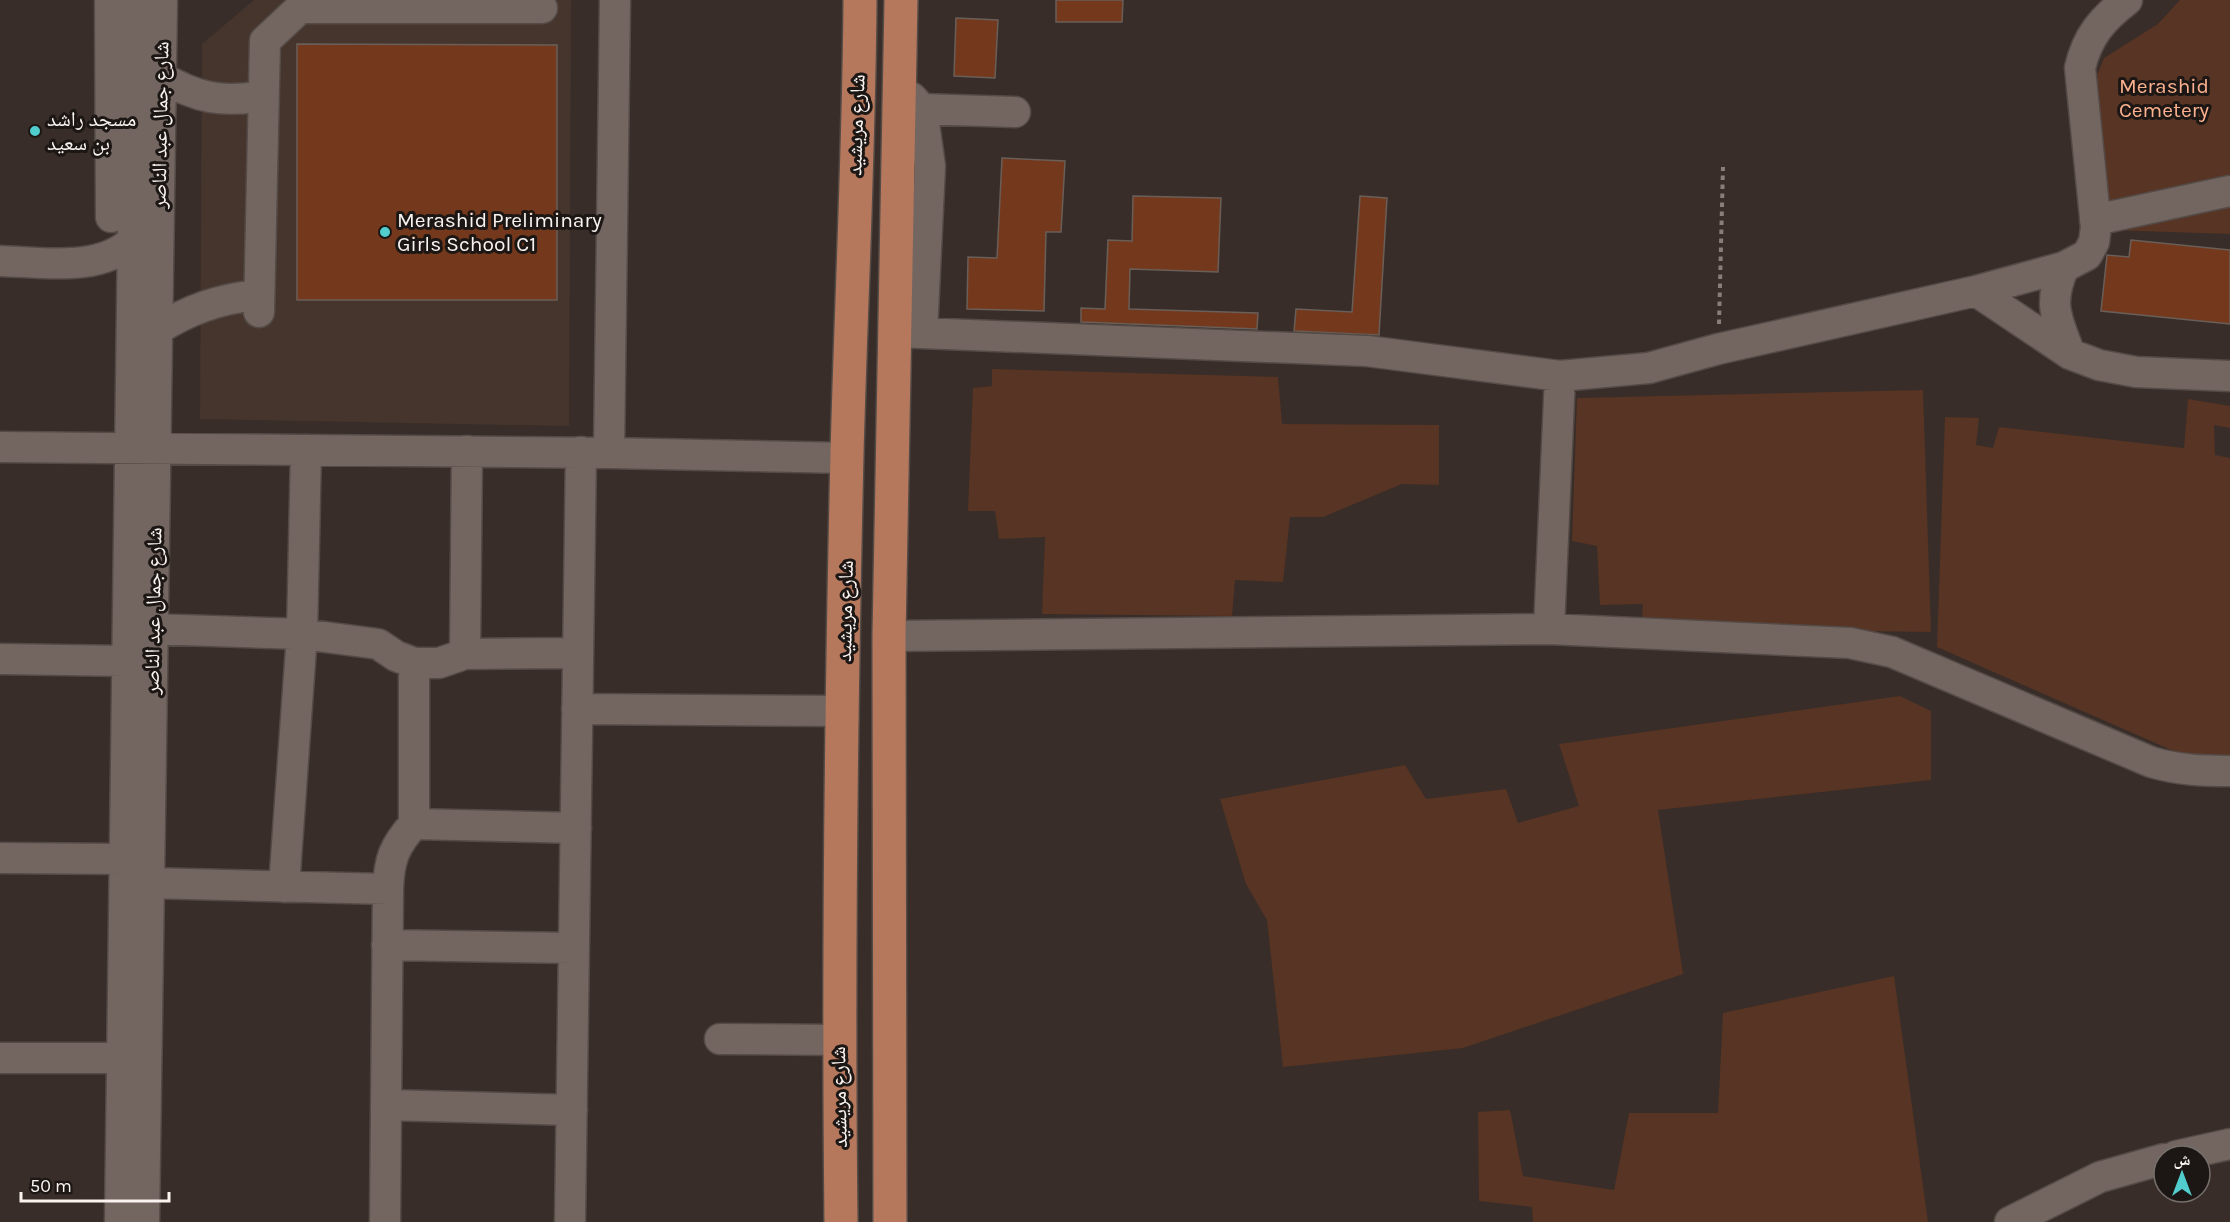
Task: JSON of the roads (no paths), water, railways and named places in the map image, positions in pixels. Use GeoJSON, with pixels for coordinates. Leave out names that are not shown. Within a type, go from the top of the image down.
{"type":"FeatureCollection","features":[{"type":"Feature","properties":{"kind":"main road","name":"شارع مريشيد"},"geometry":{"type":"LineString","coordinates":[[890,1222],[889,636],[909,333],[910,100],[901,0]]}},
{"type":"Feature","properties":{"kind":"main road","name":"شارع مريشيد"},"geometry":{"type":"LineString","coordinates":[[841,1222],[839,1040],[843,711],[847,458],[860,2]]}},
{"type":"Feature","properties":{"kind":"main road"},"geometry":{"type":"LineString","coordinates":[[860,2],[870,40],[872,77],[881,87],[910,100]]}},
{"type":"Feature","properties":{"kind":"street"},"geometry":{"type":"LineString","coordinates":[[110,0],[111,217]]}},
{"type":"Feature","properties":{"kind":"street","name":"شارع جمال عبد الناصر"},"geometry":{"type":"LineString","coordinates":[[136,0],[133,288],[153,629],[157,884],[144,1222]]}},
{"type":"Feature","properties":{"kind":"street","name":"شارع جمال عبد الناصر"},"geometry":{"type":"LineString","coordinates":[[120,1222],[128,661],[143,448],[157,330],[162,0]]}},
{"type":"Feature","properties":{"kind":"street"},"geometry":{"type":"LineString","coordinates":[[570,1222],[578,653],[595,453],[615,0]]}},
{"type":"Feature","properties":{"kind":"street"},"geometry":{"type":"LineString","coordinates":[[909,333],[1357,350],[1560,376],[1649,368],[1719,349],[1976,291],[2064,267],[2087,255],[2094,242],[2095,220],[2080,68],[2084,48],[2099,25],[2127,0]]}},
{"type":"Feature","properties":{"kind":"street"},"geometry":{"type":"LineString","coordinates":[[157,330],[208,304],[242,297],[259,303],[265,41],[298,10],[542,8]]}},
{"type":"Feature","properties":{"kind":"street"},"geometry":{"type":"LineString","coordinates":[[161,77],[184,91],[210,98],[237,100],[263,96]]}},
{"type":"Feature","properties":{"kind":"street"},"geometry":{"type":"LineString","coordinates":[[910,100],[1015,112]]}},
{"type":"Feature","properties":{"kind":"street"},"geometry":{"type":"LineString","coordinates":[[2095,220],[2230,191]]}},
{"type":"Feature","properties":{"kind":"street"},"geometry":{"type":"LineString","coordinates":[[0,261],[91,262],[115,253],[133,240]]}},
{"type":"Feature","properties":{"kind":"street"},"geometry":{"type":"LineString","coordinates":[[91,262],[126,279],[133,288]]}},
{"type":"Feature","properties":{"kind":"street"},"geometry":{"type":"LineString","coordinates":[[2064,267],[2054,301],[2055,314],[2070,354]]}},
{"type":"Feature","properties":{"kind":"street"},"geometry":{"type":"LineString","coordinates":[[1976,291],[2070,354],[2099,365],[2136,372],[2230,376]]}},
{"type":"Feature","properties":{"kind":"street"},"geometry":{"type":"LineString","coordinates":[[1549,629],[1560,376]]}},
{"type":"Feature","properties":{"kind":"street"},"geometry":{"type":"LineString","coordinates":[[0,447],[467,451],[847,458]]}},
{"type":"Feature","properties":{"kind":"street"},"geometry":{"type":"LineString","coordinates":[[284,887],[302,634],[306,450]]}},
{"type":"Feature","properties":{"kind":"street"},"geometry":{"type":"LineString","coordinates":[[465,654],[467,451]]}},
{"type":"Feature","properties":{"kind":"street"},"geometry":{"type":"LineString","coordinates":[[153,629],[302,634],[378,644],[396,656],[414,663],[439,663],[465,654],[578,653]]}},
{"type":"Feature","properties":{"kind":"street"},"geometry":{"type":"LineString","coordinates":[[889,636],[1549,629],[1850,643],[1892,652],[2151,762],[2173,769],[2230,771]]}},
{"type":"Feature","properties":{"kind":"street"},"geometry":{"type":"LineString","coordinates":[[0,659],[128,661]]}},
{"type":"Feature","properties":{"kind":"street"},"geometry":{"type":"LineString","coordinates":[[385,1222],[388,868],[394,849],[414,824],[414,663]]}},
{"type":"Feature","properties":{"kind":"street"},"geometry":{"type":"LineString","coordinates":[[577,709],[843,711]]}},
{"type":"Feature","properties":{"kind":"street"},"geometry":{"type":"LineString","coordinates":[[414,824],[576,828]]}},
{"type":"Feature","properties":{"kind":"street"},"geometry":{"type":"LineString","coordinates":[[0,858],[125,859]]}},
{"type":"Feature","properties":{"kind":"street"},"geometry":{"type":"LineString","coordinates":[[154,1222],[159,1215],[162,1203],[157,884],[388,889]]}},
{"type":"Feature","properties":{"kind":"street"},"geometry":{"type":"LineString","coordinates":[[387,945],[574,948]]}},
{"type":"Feature","properties":{"kind":"street"},"geometry":{"type":"LineString","coordinates":[[720,1039],[839,1040]]}},
{"type":"Feature","properties":{"kind":"street"},"geometry":{"type":"LineString","coordinates":[[0,1058],[122,1058]]}},
{"type":"Feature","properties":{"kind":"street"},"geometry":{"type":"LineString","coordinates":[[386,1105],[572,1110]]}},
{"type":"Feature","properties":{"kind":"street"},"geometry":{"type":"LineString","coordinates":[[2212,1148],[2230,1144]]}},
{"type":"Feature","properties":{"kind":"street"},"geometry":{"type":"LineString","coordinates":[[2010,1222],[2100,1177],[2152,1162]]}},
{"type":"Feature","properties":{"kind":"place","name":"مسجد راشد بن سعيد"},"geometry":{"type":"Point","coordinates":[35,131]}},
{"type":"Feature","properties":{"kind":"place","name":"Merashid Preliminary Girls School C1"},"geometry":{"type":"Point","coordinates":[385,232]}},
{"type":"Feature","properties":{"kind":"park label","name":"Merashid Cemetery"},"geometry":{"type":"Point","coordinates":[2164,98]}}]}
